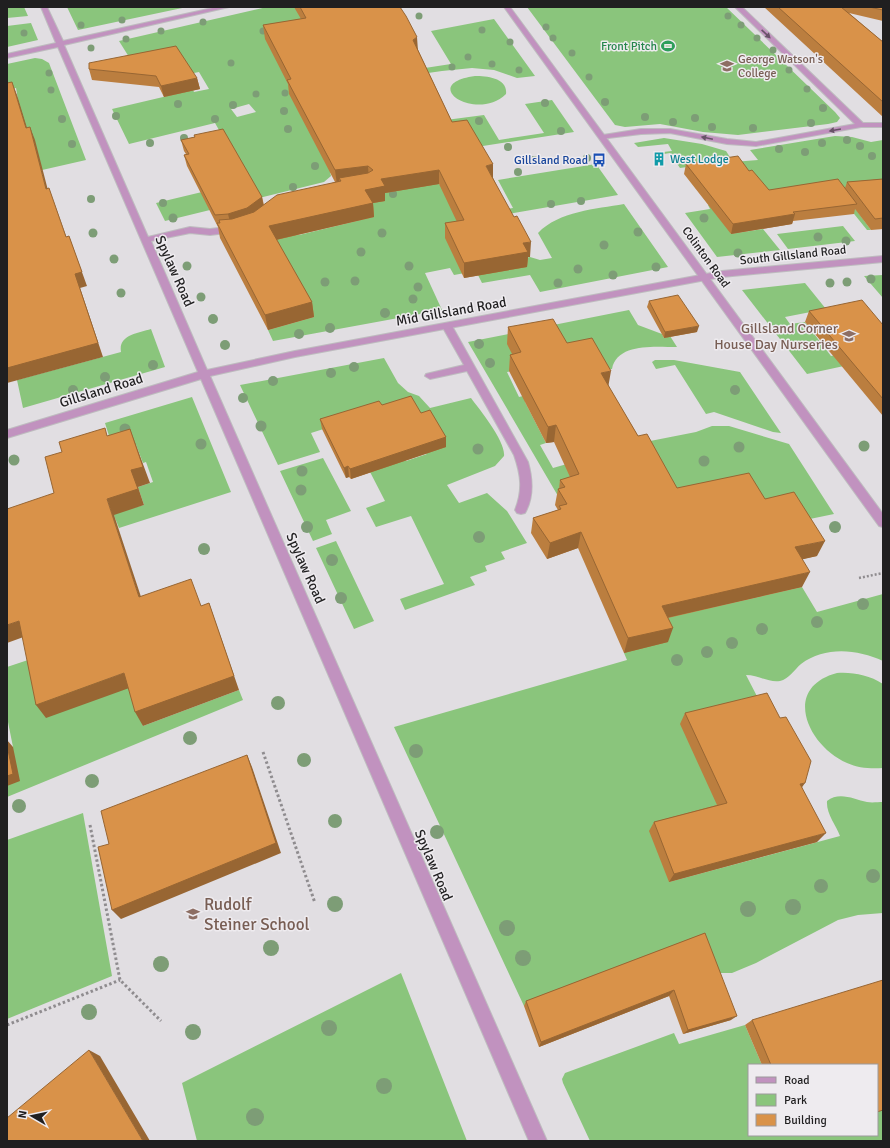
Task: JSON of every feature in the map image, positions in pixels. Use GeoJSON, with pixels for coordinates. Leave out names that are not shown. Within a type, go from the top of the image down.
{"type":"FeatureCollection","features":[{"type":"Feature","properties":{"kind":"street","name":"Spylaw Road"},"geometry":{"type":"LineString","coordinates":[[44,7],[538,1141]]}},
{"type":"Feature","properties":{"kind":"street"},"geometry":{"type":"LineString","coordinates":[[7,56],[226,7]]}},
{"type":"Feature","properties":{"kind":"street","name":"Colinton Road"},"geometry":{"type":"LineString","coordinates":[[507,7],[883,523]]}},
{"type":"Feature","properties":{"kind":"street"},"geometry":{"type":"LineString","coordinates":[[738,7],[861,125]]}},
{"type":"Feature","properties":{"kind":"street"},"geometry":{"type":"LineString","coordinates":[[603,137],[664,130],[733,143],[756,144],[861,125],[883,125]]}},
{"type":"Feature","properties":{"kind":"street"},"geometry":{"type":"LineString","coordinates":[[145,240],[190,230],[221,232],[243,227]]}},
{"type":"Feature","properties":{"kind":"street","name":"South Gillsland Road"},"geometry":{"type":"LineString","coordinates":[[705,278],[722,274],[883,258]]}},
{"type":"Feature","properties":{"kind":"street","name":"Mid Gillsland Road"},"geometry":{"type":"LineString","coordinates":[[204,374],[295,354],[705,278]]}},
{"type":"Feature","properties":{"kind":"street"},"geometry":{"type":"LineString","coordinates":[[447,326],[519,455],[527,474],[527,492],[520,510]]}},
{"type":"Feature","properties":{"kind":"street"},"geometry":{"type":"LineString","coordinates":[[430,376],[470,367]]}},
{"type":"Feature","properties":{"kind":"street","name":"Gillsland Road"},"geometry":{"type":"LineString","coordinates":[[7,434],[204,374]]}},
{"type":"Feature","properties":{"kind":"path"},"geometry":{"type":"LineString","coordinates":[[859,578],[883,573]]}},
{"type":"Feature","properties":{"kind":"path"},"geometry":{"type":"LineString","coordinates":[[263,752],[315,903]]}},
{"type":"Feature","properties":{"kind":"path"},"geometry":{"type":"LineString","coordinates":[[90,825],[120,980],[160,1021]]}},
{"type":"Feature","properties":{"kind":"path"},"geometry":{"type":"LineString","coordinates":[[7,1025],[120,980]]}},
{"type":"Feature","properties":{"kind":"green space"},"geometry":{"type":"Polygon","coordinates":[[[7,7],[24,7],[28,16],[7,18],[7,7]]]}},
{"type":"Feature","properties":{"kind":"green space"},"geometry":{"type":"Polygon","coordinates":[[[67,7],[79,8],[187,7],[78,30],[67,7]]]}},
{"type":"Feature","properties":{"kind":"green space"},"geometry":{"type":"Polygon","coordinates":[[[267,7],[299,7],[304,25],[327,83],[451,64],[431,31],[494,19],[535,76],[517,78],[494,70],[472,68],[365,82],[423,123],[484,115],[499,140],[544,133],[525,104],[552,100],[574,132],[470,148],[439,184],[470,215],[513,208],[498,180],[596,164],[618,195],[508,214],[446,238],[460,268],[530,257],[540,260],[552,258],[538,233],[547,226],[567,215],[624,204],[668,267],[540,292],[530,275],[482,283],[476,271],[454,275],[450,268],[425,273],[442,310],[273,341],[268,330],[314,317],[269,236],[299,235],[373,217],[330,172],[331,176],[324,182],[165,221],[156,203],[248,181],[215,123],[129,144],[112,109],[193,90],[194,92],[209,89],[199,72],[189,74],[134,65],[119,41],[267,7]],[[249,104],[231,109],[237,117],[256,112],[249,104]]]}},
{"type":"Feature","properties":{"kind":"green space"},"geometry":{"type":"Polygon","coordinates":[[[527,7],[726,7],[840,118],[837,122],[828,124],[738,135],[703,132],[660,124],[625,127],[615,125],[527,7]]]}},
{"type":"Feature","properties":{"kind":"green space"},"geometry":{"type":"Polygon","coordinates":[[[31,23],[38,40],[7,47],[7,26],[31,23]]]}},
{"type":"Feature","properties":{"kind":"green space"},"geometry":{"type":"Polygon","coordinates":[[[35,58],[42,59],[49,63],[86,160],[7,178],[15,145],[18,121],[18,99],[16,88],[7,89],[7,64],[35,58]]]}},
{"type":"Feature","properties":{"kind":"green space"},"geometry":{"type":"Polygon","coordinates":[[[475,76],[491,77],[500,81],[504,84],[506,94],[494,102],[480,105],[468,103],[458,99],[451,93],[451,86],[458,80],[475,76]]]}},
{"type":"Feature","properties":{"kind":"green space"},"geometry":{"type":"Polygon","coordinates":[[[835,136],[852,137],[871,142],[883,140],[883,194],[851,203],[871,230],[867,230],[834,189],[813,193],[831,216],[813,218],[799,202],[730,234],[763,229],[780,250],[717,257],[685,213],[710,209],[708,205],[750,198],[694,166],[680,168],[670,153],[664,154],[663,152],[672,151],[668,144],[638,147],[634,143],[664,138],[702,144],[726,151],[733,162],[758,160],[750,150],[835,136]]]}},
{"type":"Feature","properties":{"kind":"green space"},"geometry":{"type":"Polygon","coordinates":[[[843,226],[855,241],[788,249],[777,234],[843,226]]]}},
{"type":"Feature","properties":{"kind":"green space"},"geometry":{"type":"Polygon","coordinates":[[[883,275],[883,298],[864,276],[883,275]]]}},
{"type":"Feature","properties":{"kind":"green space"},"geometry":{"type":"Polygon","coordinates":[[[805,283],[826,309],[785,317],[790,324],[805,322],[831,356],[883,345],[867,361],[807,374],[742,290],[805,283]]]}},
{"type":"Feature","properties":{"kind":"green space"},"geometry":{"type":"Polygon","coordinates":[[[629,310],[638,325],[662,334],[664,338],[670,336],[677,347],[649,347],[629,350],[621,354],[615,360],[612,369],[586,371],[532,369],[507,372],[519,397],[539,392],[525,402],[546,443],[540,445],[553,468],[640,443],[696,432],[712,426],[729,426],[789,444],[834,514],[805,520],[752,505],[558,496],[468,342],[629,310]]]}},
{"type":"Feature","properties":{"kind":"green space"},"geometry":{"type":"Polygon","coordinates":[[[151,329],[165,367],[23,408],[17,380],[121,352],[121,346],[126,338],[151,329]]]}},
{"type":"Feature","properties":{"kind":"green space"},"geometry":{"type":"Polygon","coordinates":[[[384,358],[398,383],[408,392],[419,396],[430,408],[471,398],[497,435],[504,450],[504,456],[495,466],[447,485],[459,503],[487,493],[507,511],[527,543],[501,552],[505,559],[485,566],[487,571],[470,577],[475,585],[405,610],[400,599],[444,584],[411,516],[376,527],[366,508],[385,501],[369,470],[404,459],[406,461],[427,454],[380,411],[311,433],[320,452],[278,465],[240,385],[384,358]]]}},
{"type":"Feature","properties":{"kind":"green space"},"geometry":{"type":"Polygon","coordinates":[[[655,360],[674,360],[740,372],[781,433],[773,432],[714,412],[706,414],[675,365],[656,369],[652,362],[655,360]]]}},
{"type":"Feature","properties":{"kind":"green space"},"geometry":{"type":"Polygon","coordinates":[[[192,397],[231,492],[119,528],[113,513],[144,505],[138,487],[153,482],[146,462],[143,463],[136,445],[114,452],[105,423],[192,397]]]}},
{"type":"Feature","properties":{"kind":"green space"},"geometry":{"type":"Polygon","coordinates":[[[323,458],[351,511],[326,520],[332,534],[313,541],[280,471],[323,458]]]}},
{"type":"Feature","properties":{"kind":"green space"},"geometry":{"type":"Polygon","coordinates":[[[336,541],[374,621],[354,629],[316,548],[336,541]]]}},
{"type":"Feature","properties":{"kind":"green space"},"geometry":{"type":"Polygon","coordinates":[[[802,587],[817,612],[883,594],[883,661],[852,652],[831,652],[810,658],[786,678],[780,681],[772,681],[746,675],[761,704],[720,812],[669,882],[840,836],[828,810],[827,801],[832,798],[842,796],[869,802],[883,802],[883,913],[858,915],[838,920],[756,963],[732,973],[713,973],[524,1006],[394,727],[627,660],[624,653],[657,620],[802,587]]]}},
{"type":"Feature","properties":{"kind":"green space"},"geometry":{"type":"Polygon","coordinates":[[[34,658],[132,687],[143,726],[239,690],[243,700],[7,797],[7,786],[13,747],[7,717],[7,667],[34,658]]]}},
{"type":"Feature","properties":{"kind":"green space"},"geometry":{"type":"Polygon","coordinates":[[[837,673],[861,675],[872,678],[883,684],[883,768],[865,768],[847,763],[833,755],[821,744],[812,731],[806,717],[805,704],[809,691],[820,680],[837,673]]]}},
{"type":"Feature","properties":{"kind":"green space"},"geometry":{"type":"Polygon","coordinates":[[[83,813],[112,976],[7,1019],[7,840],[83,813]]]}},
{"type":"Feature","properties":{"kind":"green space"},"geometry":{"type":"Polygon","coordinates":[[[401,973],[467,1141],[197,1141],[182,1083],[401,973]]]}},
{"type":"Feature","properties":{"kind":"green space"},"geometry":{"type":"Polygon","coordinates":[[[745,1025],[762,1064],[748,1064],[748,1136],[878,1136],[878,1112],[883,1110],[883,1141],[590,1141],[563,1083],[562,1079],[565,1073],[674,1033],[679,1044],[745,1025]]]}},
{"type":"Feature","properties":{"kind":"building"},"geometry":{"type":"Polygon","coordinates":[[[300,7],[400,7],[417,37],[413,40],[452,122],[467,120],[493,164],[486,166],[514,217],[517,216],[531,242],[523,243],[528,252],[464,263],[445,223],[464,220],[439,170],[381,179],[385,186],[365,190],[373,203],[269,226],[312,302],[265,315],[217,223],[220,223],[219,220],[232,219],[254,212],[277,195],[341,181],[339,178],[368,173],[373,170],[368,166],[335,170],[287,80],[291,79],[263,25],[306,18],[300,7]]]}},
{"type":"Feature","properties":{"kind":"building"},"geometry":{"type":"Polygon","coordinates":[[[778,7],[841,7],[883,42],[883,102],[778,7]]]}},
{"type":"Feature","properties":{"kind":"building"},"geometry":{"type":"Polygon","coordinates":[[[869,7],[883,7],[883,10],[869,7]]]}},
{"type":"Feature","properties":{"kind":"building"},"geometry":{"type":"Polygon","coordinates":[[[176,46],[197,78],[161,86],[156,76],[89,69],[89,63],[176,46]]]}},
{"type":"Feature","properties":{"kind":"building"},"geometry":{"type":"Polygon","coordinates":[[[12,82],[26,128],[30,127],[46,189],[49,188],[66,237],[69,236],[82,272],[75,274],[98,343],[7,368],[7,83],[12,82]]]}},
{"type":"Feature","properties":{"kind":"building"},"geometry":{"type":"Polygon","coordinates":[[[223,129],[262,197],[247,208],[228,214],[215,215],[184,155],[189,154],[181,140],[195,137],[194,135],[223,129]]]}},
{"type":"Feature","properties":{"kind":"building"},"geometry":{"type":"Polygon","coordinates":[[[738,156],[749,171],[752,170],[769,190],[838,179],[857,204],[793,212],[795,214],[733,224],[686,164],[738,156]]]}},
{"type":"Feature","properties":{"kind":"building"},"geometry":{"type":"Polygon","coordinates":[[[883,179],[883,218],[875,219],[847,182],[883,179]]]}},
{"type":"Feature","properties":{"kind":"building"},"geometry":{"type":"Polygon","coordinates":[[[678,295],[699,326],[665,332],[649,301],[678,295]]]}},
{"type":"Feature","properties":{"kind":"building"},"geometry":{"type":"Polygon","coordinates":[[[862,300],[883,325],[883,399],[809,311],[862,300]]]}},
{"type":"Feature","properties":{"kind":"building"},"geometry":{"type":"Polygon","coordinates":[[[553,319],[567,343],[592,338],[611,371],[601,373],[638,436],[647,434],[677,488],[749,473],[765,499],[794,492],[825,541],[795,547],[810,572],[662,606],[673,628],[628,638],[581,532],[550,543],[533,518],[561,509],[559,506],[567,504],[558,489],[565,487],[560,480],[579,474],[556,425],[548,427],[510,355],[521,352],[508,327],[553,319]]]}},
{"type":"Feature","properties":{"kind":"building"},"geometry":{"type":"Polygon","coordinates":[[[411,396],[421,413],[430,410],[446,437],[350,469],[348,466],[344,468],[320,419],[379,401],[382,405],[411,396]]]}},
{"type":"Feature","properties":{"kind":"building"},"geometry":{"type":"Polygon","coordinates":[[[105,428],[107,436],[130,429],[143,467],[131,470],[138,489],[107,499],[139,597],[191,579],[201,606],[209,603],[234,676],[135,712],[124,673],[36,705],[19,621],[7,625],[7,509],[54,493],[45,457],[62,452],[59,442],[105,428]]]}},
{"type":"Feature","properties":{"kind":"building"},"geometry":{"type":"Polygon","coordinates":[[[767,693],[780,718],[786,717],[811,761],[805,783],[800,784],[826,833],[674,874],[654,822],[727,803],[685,713],[767,693]]]}},
{"type":"Feature","properties":{"kind":"building"},"geometry":{"type":"Polygon","coordinates":[[[7,745],[13,774],[7,776],[7,745]]]}},
{"type":"Feature","properties":{"kind":"building"},"geometry":{"type":"Polygon","coordinates":[[[247,755],[276,843],[112,910],[98,847],[109,844],[101,811],[247,755]]]}},
{"type":"Feature","properties":{"kind":"building"},"geometry":{"type":"Polygon","coordinates":[[[705,933],[737,1016],[688,1030],[674,990],[541,1042],[526,1001],[705,933]]]}},
{"type":"Feature","properties":{"kind":"building"},"geometry":{"type":"Polygon","coordinates":[[[883,980],[883,1110],[878,1112],[878,1064],[771,1064],[752,1020],[883,980]]]}},
{"type":"Feature","properties":{"kind":"building"},"geometry":{"type":"Polygon","coordinates":[[[89,1050],[143,1141],[7,1141],[7,1118],[89,1050]]]}},
{"type":"Feature","properties":{"kind":"place","name":"Front Pitch"},"geometry":{"type":"Point","coordinates":[668,46]}},
{"type":"Feature","properties":{"kind":"place","name":"George Watson's College"},"geometry":{"type":"Point","coordinates":[727,66]}},
{"type":"Feature","properties":{"kind":"place","name":"West Lodge"},"geometry":{"type":"Point","coordinates":[659,159]}},
{"type":"Feature","properties":{"kind":"place","name":"Gillsland Road"},"geometry":{"type":"Point","coordinates":[599,160]}},
{"type":"Feature","properties":{"kind":"place","name":"Gillsland Corner House Day Nurseries"},"geometry":{"type":"Point","coordinates":[849,336]}},
{"type":"Feature","properties":{"kind":"place","name":"Rudolf Steiner School"},"geometry":{"type":"Point","coordinates":[193,914]}}]}
